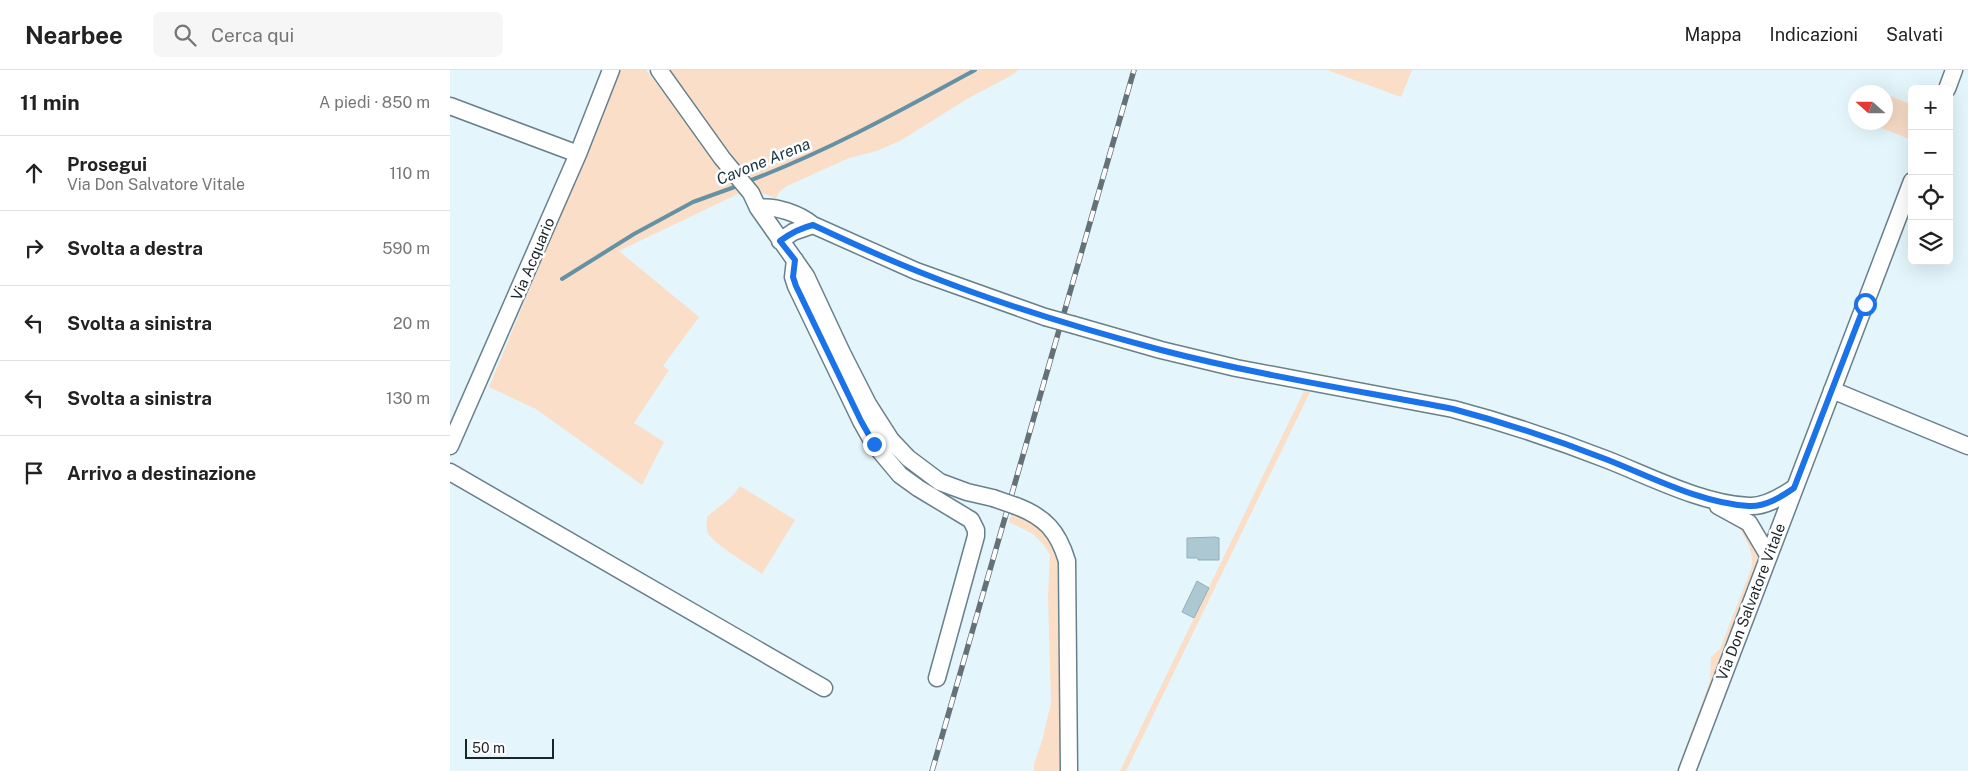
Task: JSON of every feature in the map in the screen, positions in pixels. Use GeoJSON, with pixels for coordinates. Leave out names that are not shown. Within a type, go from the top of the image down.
{"type":"FeatureCollection","features":[{"type":"Feature","properties":{"kind":"street","name":"Via Acquario"},"geometry":{"type":"LineString","coordinates":[[450,446],[578,154],[611,70]]}},
{"type":"Feature","properties":{"kind":"street"},"geometry":{"type":"LineString","coordinates":[[659,70],[722,158],[742,179],[780,241],[806,276],[868,404],[891,440],[908,458],[940,482],[1016,506],[1039,517],[1049,526],[1062,545],[1067,561],[1069,771]]}},
{"type":"Feature","properties":{"kind":"street"},"geometry":{"type":"LineString","coordinates":[[1948,85],[1954,70]]}},
{"type":"Feature","properties":{"kind":"street"},"geometry":{"type":"LineString","coordinates":[[450,106],[578,154]]}},
{"type":"Feature","properties":{"kind":"street","name":"Via Don Salvatore Vitale"},"geometry":{"type":"LineString","coordinates":[[1687,771],[1908,191]]}},
{"type":"Feature","properties":{"kind":"street"},"geometry":{"type":"LineString","coordinates":[[755,200],[765,207],[776,208],[801,218],[916,271],[1045,316],[1161,350],[1236,368],[1444,407],[1481,416],[1572,446],[1696,494],[1732,504],[1750,506],[1765,503],[1779,498],[1794,488]]}},
{"type":"Feature","properties":{"kind":"street"},"geometry":{"type":"LineString","coordinates":[[780,241],[792,232],[813,225]]}},
{"type":"Feature","properties":{"kind":"street"},"geometry":{"type":"LineString","coordinates":[[795,260],[793,277],[796,286],[874,444],[900,474],[918,488],[971,520],[976,530],[976,536],[937,678]]}},
{"type":"Feature","properties":{"kind":"street"},"geometry":{"type":"LineString","coordinates":[[1832,390],[1968,446]]}},
{"type":"Feature","properties":{"kind":"street"},"geometry":{"type":"LineString","coordinates":[[450,472],[824,688]]}},
{"type":"Feature","properties":{"kind":"street"},"geometry":{"type":"LineString","coordinates":[[1696,494],[1749,523],[1760,526],[1782,522]]}},
{"type":"Feature","properties":{"kind":"street"},"geometry":{"type":"LineString","coordinates":[[1765,503],[1782,522]]}},
{"type":"Feature","properties":{"kind":"street"},"geometry":{"type":"LineString","coordinates":[[1749,523],[1768,555]]}},
{"type":"Feature","properties":{"kind":"shaded area"},"geometry":{"type":"Polygon","coordinates":[[[620,70],[646,70],[698,137],[744,191],[619,251],[699,317],[663,366],[669,370],[634,423],[664,442],[642,485],[536,409],[489,387],[620,70]]]}},
{"type":"Feature","properties":{"kind":"shaded area"},"geometry":{"type":"Polygon","coordinates":[[[669,70],[1018,70],[900,141],[876,151],[849,158],[787,186],[779,192],[776,198],[755,191],[669,70]]]}},
{"type":"Feature","properties":{"kind":"shaded area"},"geometry":{"type":"Polygon","coordinates":[[[1327,70],[1412,70],[1401,97],[1327,70]]]}},
{"type":"Feature","properties":{"kind":"shaded area"},"geometry":{"type":"Polygon","coordinates":[[[1893,97],[1908,103],[1908,138],[1886,130],[1893,130],[1893,97]]]}},
{"type":"Feature","properties":{"kind":"shaded area"},"geometry":{"type":"Polygon","coordinates":[[[1304,391],[1310,392],[1126,771],[1120,771],[1304,391]]]}},
{"type":"Feature","properties":{"kind":"shaded area"},"geometry":{"type":"Polygon","coordinates":[[[740,486],[795,520],[762,574],[717,543],[707,531],[707,517],[729,499],[740,486]]]}},
{"type":"Feature","properties":{"kind":"shaded area"},"geometry":{"type":"Polygon","coordinates":[[[1014,507],[1046,527],[1063,564],[1064,771],[1034,771],[1034,764],[1042,741],[1051,703],[1048,597],[1050,555],[1044,545],[1033,534],[1009,522],[1014,507]]]}},
{"type":"Feature","properties":{"kind":"shaded area"},"geometry":{"type":"Polygon","coordinates":[[[1737,525],[1743,527],[1758,550],[1759,559],[1681,771],[1677,771],[1710,681],[1711,657],[1720,649],[1751,569],[1751,552],[1737,525]]]}},
{"type":"Feature","properties":{"kind":"building"},"geometry":{"type":"Polygon","coordinates":[[[1187,538],[1219,538],[1219,560],[1187,558],[1187,538]]]}},
{"type":"Feature","properties":{"kind":"building"},"geometry":{"type":"Polygon","coordinates":[[[1197,581],[1209,588],[1194,618],[1182,612],[1197,581]]]}},
{"type":"Feature","properties":{"kind":"waterway","name":"Cavone Arena"},"geometry":{"type":"LineString","coordinates":[[746,182],[834,144],[891,116],[975,70]]}},
{"type":"Feature","properties":{"kind":"waterway","name":"Cavone Arena"},"geometry":{"type":"LineString","coordinates":[[562,279],[634,234],[693,202],[740,185]]}},
{"type":"Feature","properties":{"kind":"railway"},"geometry":{"type":"LineString","coordinates":[[932,771],[1134,70]]}},
{"type":"Feature","properties":{"kind":"route"},"geometry":{"type":"LineString","coordinates":[[874,444],[796,286],[793,277],[795,260],[780,241],[792,232],[813,225],[916,271],[1074,325],[1161,350],[1236,368],[1481,416],[1572,446],[1696,494],[1732,504],[1750,506],[1759,506],[1779,498],[1794,488],[1865,304]]}}]}
